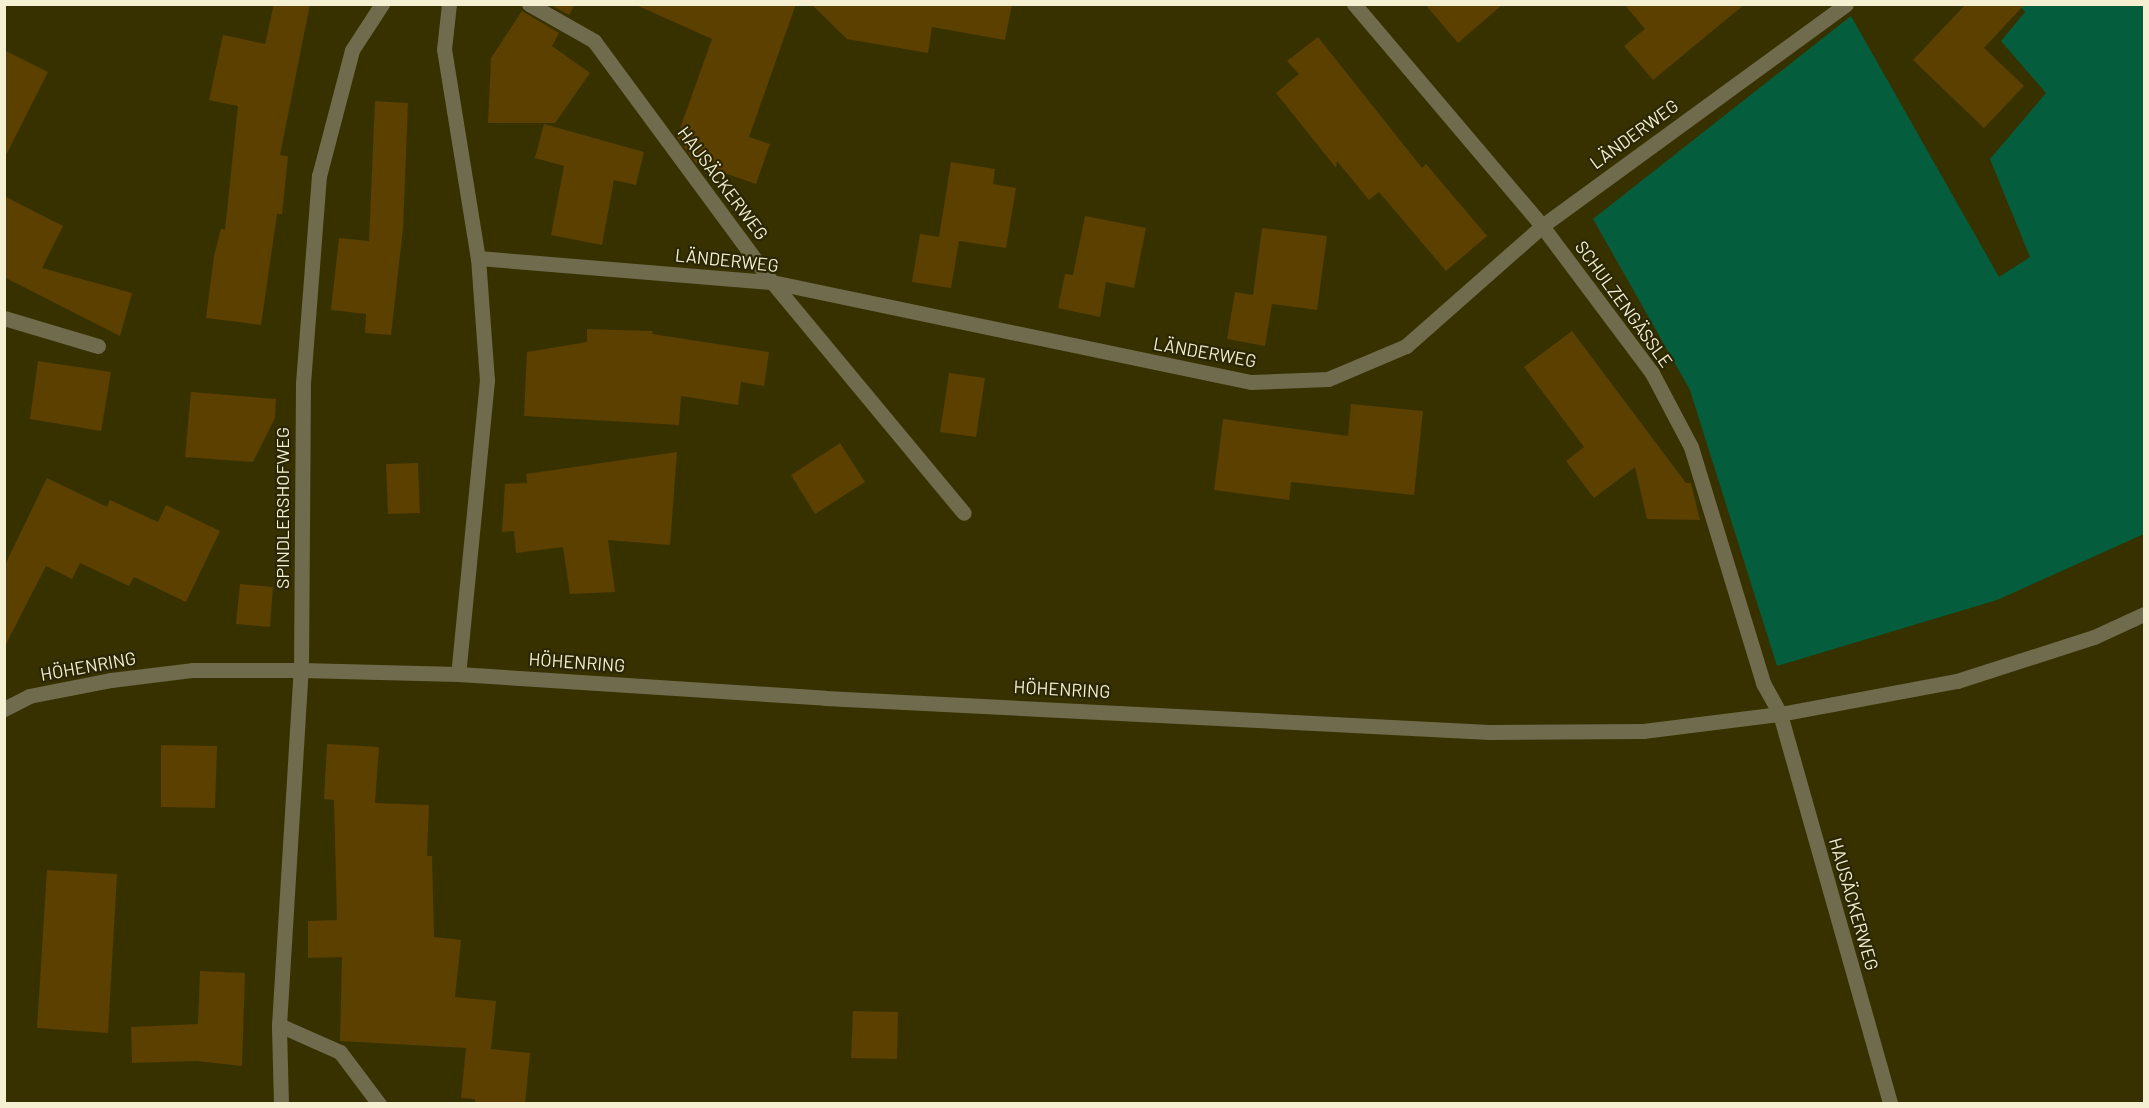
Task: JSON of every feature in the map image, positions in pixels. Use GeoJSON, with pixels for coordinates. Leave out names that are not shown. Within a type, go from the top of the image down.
{"type":"FeatureCollection","features":[{"type":"Feature","properties":{"kind":"street","name":"SPINDLERSHOFWEG"},"geometry":{"type":"LineString","coordinates":[[281,1104],[279,1025],[301,670],[303,383],[319,176],[352,50],[382,4]]}},
{"type":"Feature","properties":{"kind":"street"},"geometry":{"type":"LineString","coordinates":[[448,4],[444,49],[478,258],[487,380],[458,674]]}},
{"type":"Feature","properties":{"kind":"street","name":"HAUSÄCKERWEG"},"geometry":{"type":"LineString","coordinates":[[529,4],[594,41],[772,282],[963,513]]}},
{"type":"Feature","properties":{"kind":"street","name":"SCHULZENGÄSSLE"},"geometry":{"type":"LineString","coordinates":[[1354,4],[1542,226],[1652,373],[1691,447],[1763,683],[1780,714]]}},
{"type":"Feature","properties":{"kind":"street","name":"LÄNDERWEG"},"geometry":{"type":"LineString","coordinates":[[478,258],[772,282],[1251,382],[1328,379],[1406,346],[1542,226],[1846,4]]}},
{"type":"Feature","properties":{"kind":"street"},"geometry":{"type":"LineString","coordinates":[[4,318],[98,346]]}},
{"type":"Feature","properties":{"kind":"street","name":"HÖHENRING"},"geometry":{"type":"LineString","coordinates":[[4,709],[29,696],[135,677],[193,670],[301,670],[458,674],[1489,732],[1643,731],[1780,714],[1957,681],[2094,637],[2145,614]]}},
{"type":"Feature","properties":{"kind":"street","name":"HAUSÄCKERWEG"},"geometry":{"type":"LineString","coordinates":[[1780,714],[1890,1104]]}},
{"type":"Feature","properties":{"kind":"street"},"geometry":{"type":"LineString","coordinates":[[279,1025],[340,1052],[379,1104]]}},
{"type":"Feature","properties":{"kind":"green space"},"geometry":{"type":"Polygon","coordinates":[[[2019,5],[2144,5],[2144,534],[1997,600],[1777,666],[1690,390],[1593,219],[1851,16],[1999,277],[2030,257],[1990,159],[2046,93],[2001,41],[2025,12],[2019,5]]]}},
{"type":"Feature","properties":{"kind":"building"},"geometry":{"type":"Polygon","coordinates":[[[274,4],[310,4],[280,155],[288,156],[282,214],[277,214],[261,325],[206,318],[214,256],[221,229],[225,230],[238,106],[209,100],[223,35],[265,44],[274,4]]]}},
{"type":"Feature","properties":{"kind":"building"},"geometry":{"type":"Polygon","coordinates":[[[550,4],[575,4],[569,15],[550,4]]]}},
{"type":"Feature","properties":{"kind":"building"},"geometry":{"type":"Polygon","coordinates":[[[634,4],[796,4],[749,137],[770,144],[756,184],[696,163],[677,137],[712,39],[634,4]]]}},
{"type":"Feature","properties":{"kind":"building"},"geometry":{"type":"Polygon","coordinates":[[[811,4],[1012,4],[1005,40],[932,27],[928,53],[847,39],[811,4]]]}},
{"type":"Feature","properties":{"kind":"building"},"geometry":{"type":"Polygon","coordinates":[[[1425,4],[1503,4],[1458,43],[1425,4]]]}},
{"type":"Feature","properties":{"kind":"building"},"geometry":{"type":"Polygon","coordinates":[[[1624,4],[1745,4],[1653,80],[1624,46],[1645,29],[1624,4]]]}},
{"type":"Feature","properties":{"kind":"building"},"geometry":{"type":"Polygon","coordinates":[[[1966,4],[2025,4],[1984,48],[2024,86],[1984,128],[1913,60],[1966,4]]]}},
{"type":"Feature","properties":{"kind":"building"},"geometry":{"type":"Polygon","coordinates":[[[522,11],[559,33],[552,46],[590,73],[555,123],[488,123],[491,58],[522,11]]]}},
{"type":"Feature","properties":{"kind":"building"},"geometry":{"type":"Polygon","coordinates":[[[1318,37],[1422,168],[1426,164],[1487,236],[1446,271],[1379,192],[1369,200],[1337,161],[1336,168],[1276,93],[1299,74],[1287,61],[1318,37]]]}},
{"type":"Feature","properties":{"kind":"building"},"geometry":{"type":"Polygon","coordinates":[[[4,50],[48,72],[4,159],[4,50]]]}},
{"type":"Feature","properties":{"kind":"building"},"geometry":{"type":"Polygon","coordinates":[[[375,101],[408,103],[403,229],[391,335],[365,333],[366,314],[331,310],[339,238],[369,241],[375,101]]]}},
{"type":"Feature","properties":{"kind":"building"},"geometry":{"type":"Polygon","coordinates":[[[544,124],[644,152],[636,185],[614,180],[602,245],[551,235],[564,166],[535,158],[544,124]]]}},
{"type":"Feature","properties":{"kind":"building"},"geometry":{"type":"Polygon","coordinates":[[[951,162],[995,169],[993,184],[1016,188],[1006,248],[959,241],[951,288],[912,282],[920,234],[939,237],[951,162]]]}},
{"type":"Feature","properties":{"kind":"building"},"geometry":{"type":"Polygon","coordinates":[[[4,196],[63,226],[42,268],[132,293],[120,336],[4,277],[4,196]]]}},
{"type":"Feature","properties":{"kind":"building"},"geometry":{"type":"Polygon","coordinates":[[[1085,216],[1146,228],[1134,288],[1106,282],[1100,317],[1058,308],[1065,274],[1073,275],[1085,216]]]}},
{"type":"Feature","properties":{"kind":"building"},"geometry":{"type":"Polygon","coordinates":[[[1262,228],[1327,236],[1317,310],[1272,304],[1265,346],[1227,339],[1235,292],[1253,295],[1262,228]]]}},
{"type":"Feature","properties":{"kind":"building"},"geometry":{"type":"Polygon","coordinates":[[[587,329],[653,331],[652,334],[769,352],[764,386],[741,382],[738,405],[681,396],[679,425],[524,416],[527,352],[587,342],[587,329]]]}},
{"type":"Feature","properties":{"kind":"building"},"geometry":{"type":"Polygon","coordinates":[[[1572,331],[1686,483],[1691,483],[1700,520],[1647,519],[1635,467],[1594,498],[1566,461],[1584,447],[1524,367],[1572,331]]]}},
{"type":"Feature","properties":{"kind":"building"},"geometry":{"type":"Polygon","coordinates":[[[38,361],[111,372],[101,431],[30,419],[38,361]]]}},
{"type":"Feature","properties":{"kind":"building"},"geometry":{"type":"Polygon","coordinates":[[[949,373],[985,378],[976,437],[940,432],[949,373]]]}},
{"type":"Feature","properties":{"kind":"building"},"geometry":{"type":"Polygon","coordinates":[[[191,392],[276,399],[275,418],[253,462],[185,457],[191,392]]]}},
{"type":"Feature","properties":{"kind":"building"},"geometry":{"type":"Polygon","coordinates":[[[1351,404],[1423,411],[1414,495],[1291,482],[1289,500],[1214,490],[1223,419],[1348,436],[1351,404]]]}},
{"type":"Feature","properties":{"kind":"building"},"geometry":{"type":"Polygon","coordinates":[[[840,443],[865,482],[815,514],[791,475],[840,443]]]}},
{"type":"Feature","properties":{"kind":"building"},"geometry":{"type":"Polygon","coordinates":[[[677,452],[670,545],[608,540],[615,592],[570,594],[563,547],[516,553],[514,531],[502,532],[505,484],[527,483],[526,474],[677,452]]]}},
{"type":"Feature","properties":{"kind":"building"},"geometry":{"type":"Polygon","coordinates":[[[418,463],[420,513],[388,514],[386,464],[418,463]]]}},
{"type":"Feature","properties":{"kind":"building"},"geometry":{"type":"Polygon","coordinates":[[[47,478],[107,507],[110,500],[158,522],[166,505],[220,531],[186,602],[134,577],[129,586],[80,563],[72,579],[46,566],[4,648],[4,567],[47,478]]]}},
{"type":"Feature","properties":{"kind":"building"},"geometry":{"type":"Polygon","coordinates":[[[240,584],[273,587],[270,627],[236,624],[240,584]]]}},
{"type":"Feature","properties":{"kind":"building"},"geometry":{"type":"Polygon","coordinates":[[[327,744],[379,747],[375,803],[429,805],[427,856],[432,856],[434,937],[461,940],[455,997],[496,1001],[491,1049],[530,1053],[525,1104],[475,1104],[475,1099],[461,1098],[466,1048],[340,1041],[342,957],[308,958],[308,921],[337,920],[334,800],[324,799],[327,744]]]}},
{"type":"Feature","properties":{"kind":"building"},"geometry":{"type":"Polygon","coordinates":[[[161,745],[217,746],[215,808],[161,807],[161,745]]]}},
{"type":"Feature","properties":{"kind":"building"},"geometry":{"type":"Polygon","coordinates":[[[47,870],[117,874],[108,1033],[37,1028],[47,870]]]}},
{"type":"Feature","properties":{"kind":"building"},"geometry":{"type":"Polygon","coordinates":[[[200,971],[245,973],[242,1066],[196,1061],[132,1063],[131,1027],[198,1024],[200,971]]]}},
{"type":"Feature","properties":{"kind":"building"},"geometry":{"type":"Polygon","coordinates":[[[853,1011],[898,1012],[897,1059],[851,1058],[853,1011]]]}}]}
